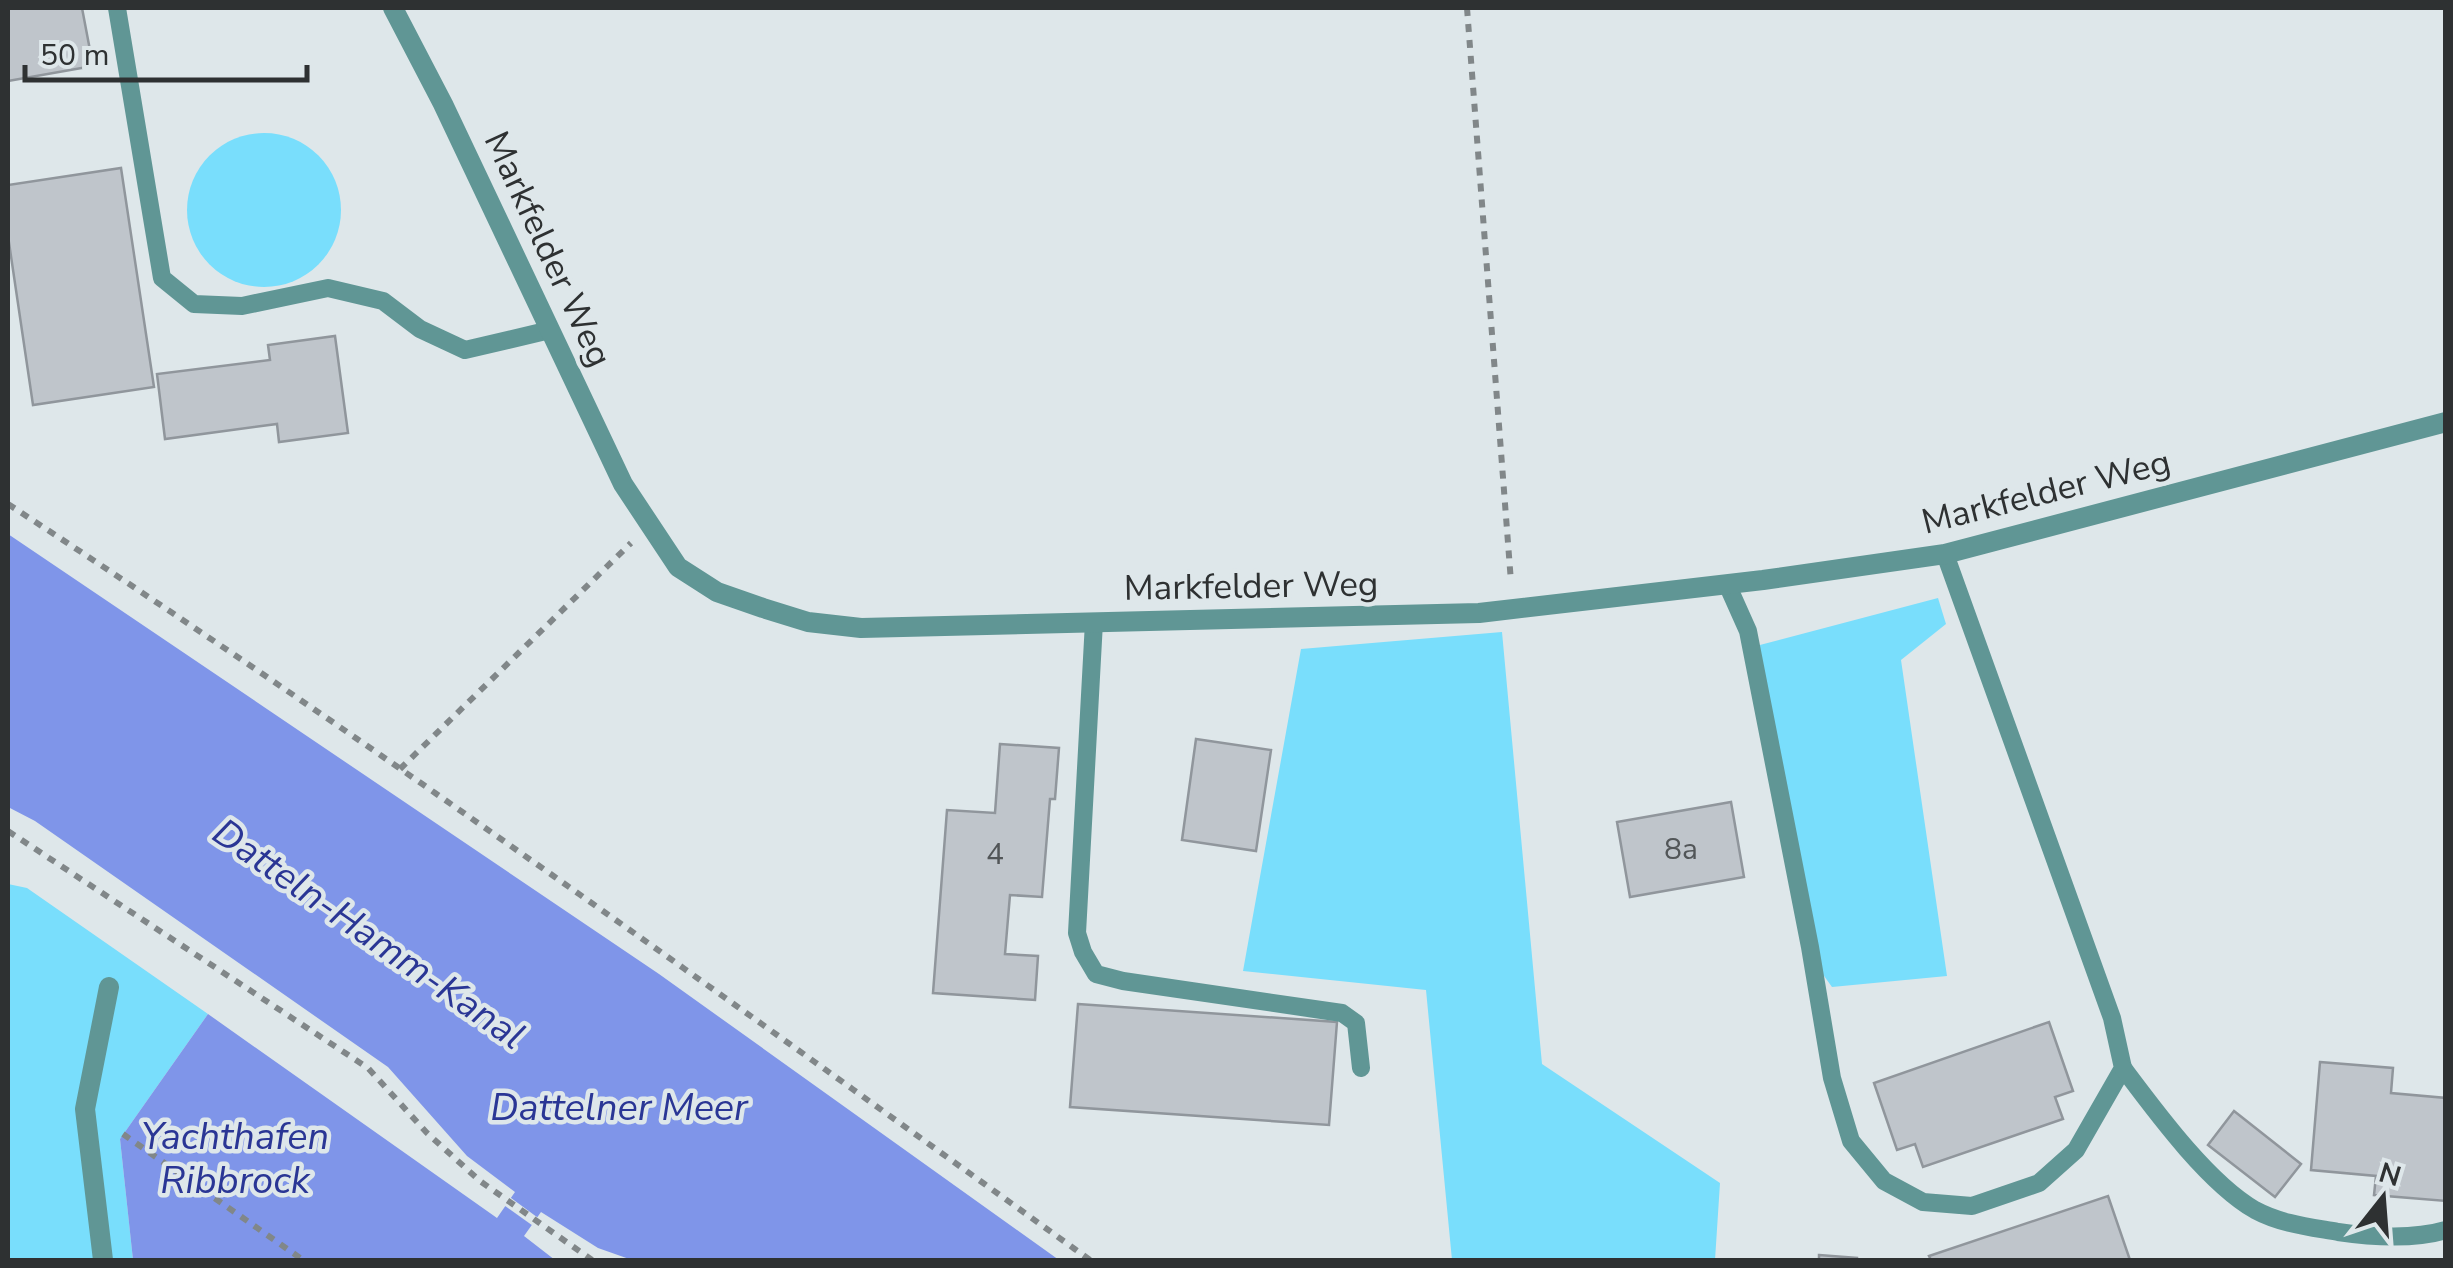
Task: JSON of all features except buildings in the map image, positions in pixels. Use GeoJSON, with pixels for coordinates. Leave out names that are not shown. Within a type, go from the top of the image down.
{"type":"FeatureCollection","features":[{"type":"Feature","properties":{"kind":"street","name":"Markfelder Weg"},"geometry":{"type":"LineString","coordinates":[[392,8],[443,104],[623,484],[678,567],[717,592],[808,622],[861,628],[1479,613],[1727,584],[1946,554],[2446,422]]}},
{"type":"Feature","properties":{"kind":"street"},"geometry":{"type":"LineString","coordinates":[[103,1260],[85,1109],[109,987]]}},
{"type":"Feature","properties":{"kind":"lane"},"geometry":{"type":"LineString","coordinates":[[117,8],[162,278],[194,304],[242,306],[328,288],[383,300],[420,330],[465,350],[550,330]]}},
{"type":"Feature","properties":{"kind":"lane"},"geometry":{"type":"LineString","coordinates":[[1946,554],[2112,1018],[2123,1068],[2216,1178],[2256,1210],[2288,1223],[2364,1236],[2428,1235],[2446,1230]]}},
{"type":"Feature","properties":{"kind":"lane"},"geometry":{"type":"LineString","coordinates":[[1727,584],[1748,631],[1832,1078],[1851,1141],[1873,1168],[1884,1181],[1924,1202],[1972,1206],[2039,1182],[2076,1150],[2123,1068]]}},
{"type":"Feature","properties":{"kind":"lane"},"geometry":{"type":"LineString","coordinates":[[1094,622],[1078,880],[1077,933],[1082,952],[1096,974],[1123,981],[1342,1013],[1356,1023],[1361,1068]]}},
{"type":"Feature","properties":{"kind":"path"},"geometry":{"type":"LineString","coordinates":[[1468,8],[1513,608]]}},
{"type":"Feature","properties":{"kind":"path"},"geometry":{"type":"LineString","coordinates":[[8,504],[580,892],[1090,1260]]}},
{"type":"Feature","properties":{"kind":"path"},"geometry":{"type":"LineString","coordinates":[[400,769],[650,524]]}},
{"type":"Feature","properties":{"kind":"path"},"geometry":{"type":"LineString","coordinates":[[8,832],[368,1068],[427,1133],[480,1181],[592,1260]]}},
{"type":"Feature","properties":{"kind":"path"},"geometry":{"type":"LineString","coordinates":[[123,1134],[303,1260]]}},
{"type":"Feature","properties":{"kind":"shaded area"},"geometry":{"type":"Polygon","coordinates":[[[264,133],[294,138],[319,155],[336,180],[341,210],[336,240],[319,265],[294,282],[264,287],[234,282],[209,265],[192,240],[187,210],[192,180],[209,155],[234,138],[264,133]]]}},
{"type":"Feature","properties":{"kind":"shaded area"},"geometry":{"type":"Polygon","coordinates":[[[1938,598],[1946,624],[1901,660],[1947,976],[1832,987],[1814,962],[1756,646],[1938,598]]]}},
{"type":"Feature","properties":{"kind":"shaded area"},"geometry":{"type":"Polygon","coordinates":[[[1502,632],[1542,1064],[1720,1183],[1715,1260],[1452,1260],[1426,990],[1243,971],[1301,649],[1502,632]]]}},
{"type":"Feature","properties":{"kind":"shaded area"},"geometry":{"type":"Polygon","coordinates":[[[8,884],[27,888],[208,1014],[120,1139],[133,1260],[8,1260],[8,884]]]}},
{"type":"Feature","properties":{"kind":"water","name":"Dattelner Meer"},"geometry":{"type":"Polygon","coordinates":[[[8,534],[659,974],[1059,1260],[632,1260],[598,1248],[541,1212],[524,1236],[555,1260],[133,1260],[120,1139],[208,1014],[497,1218],[515,1192],[467,1156],[388,1067],[35,821],[8,807],[8,534]]]}},
{"type":"Feature","properties":{"kind":"pier"},"geometry":{"type":"Polygon","coordinates":[[[507,1195],[541,1220],[536,1228],[501,1203],[507,1195]]]}},
{"type":"Feature","properties":{"kind":"water label","name":"Datteln-Hamm-Kanal"},"geometry":{"type":"Point","coordinates":[369,934]}},
{"type":"Feature","properties":{"kind":"water label","name":"Yachthafen Ribbrock"},"geometry":{"type":"Point","coordinates":[235,1158]}}]}
